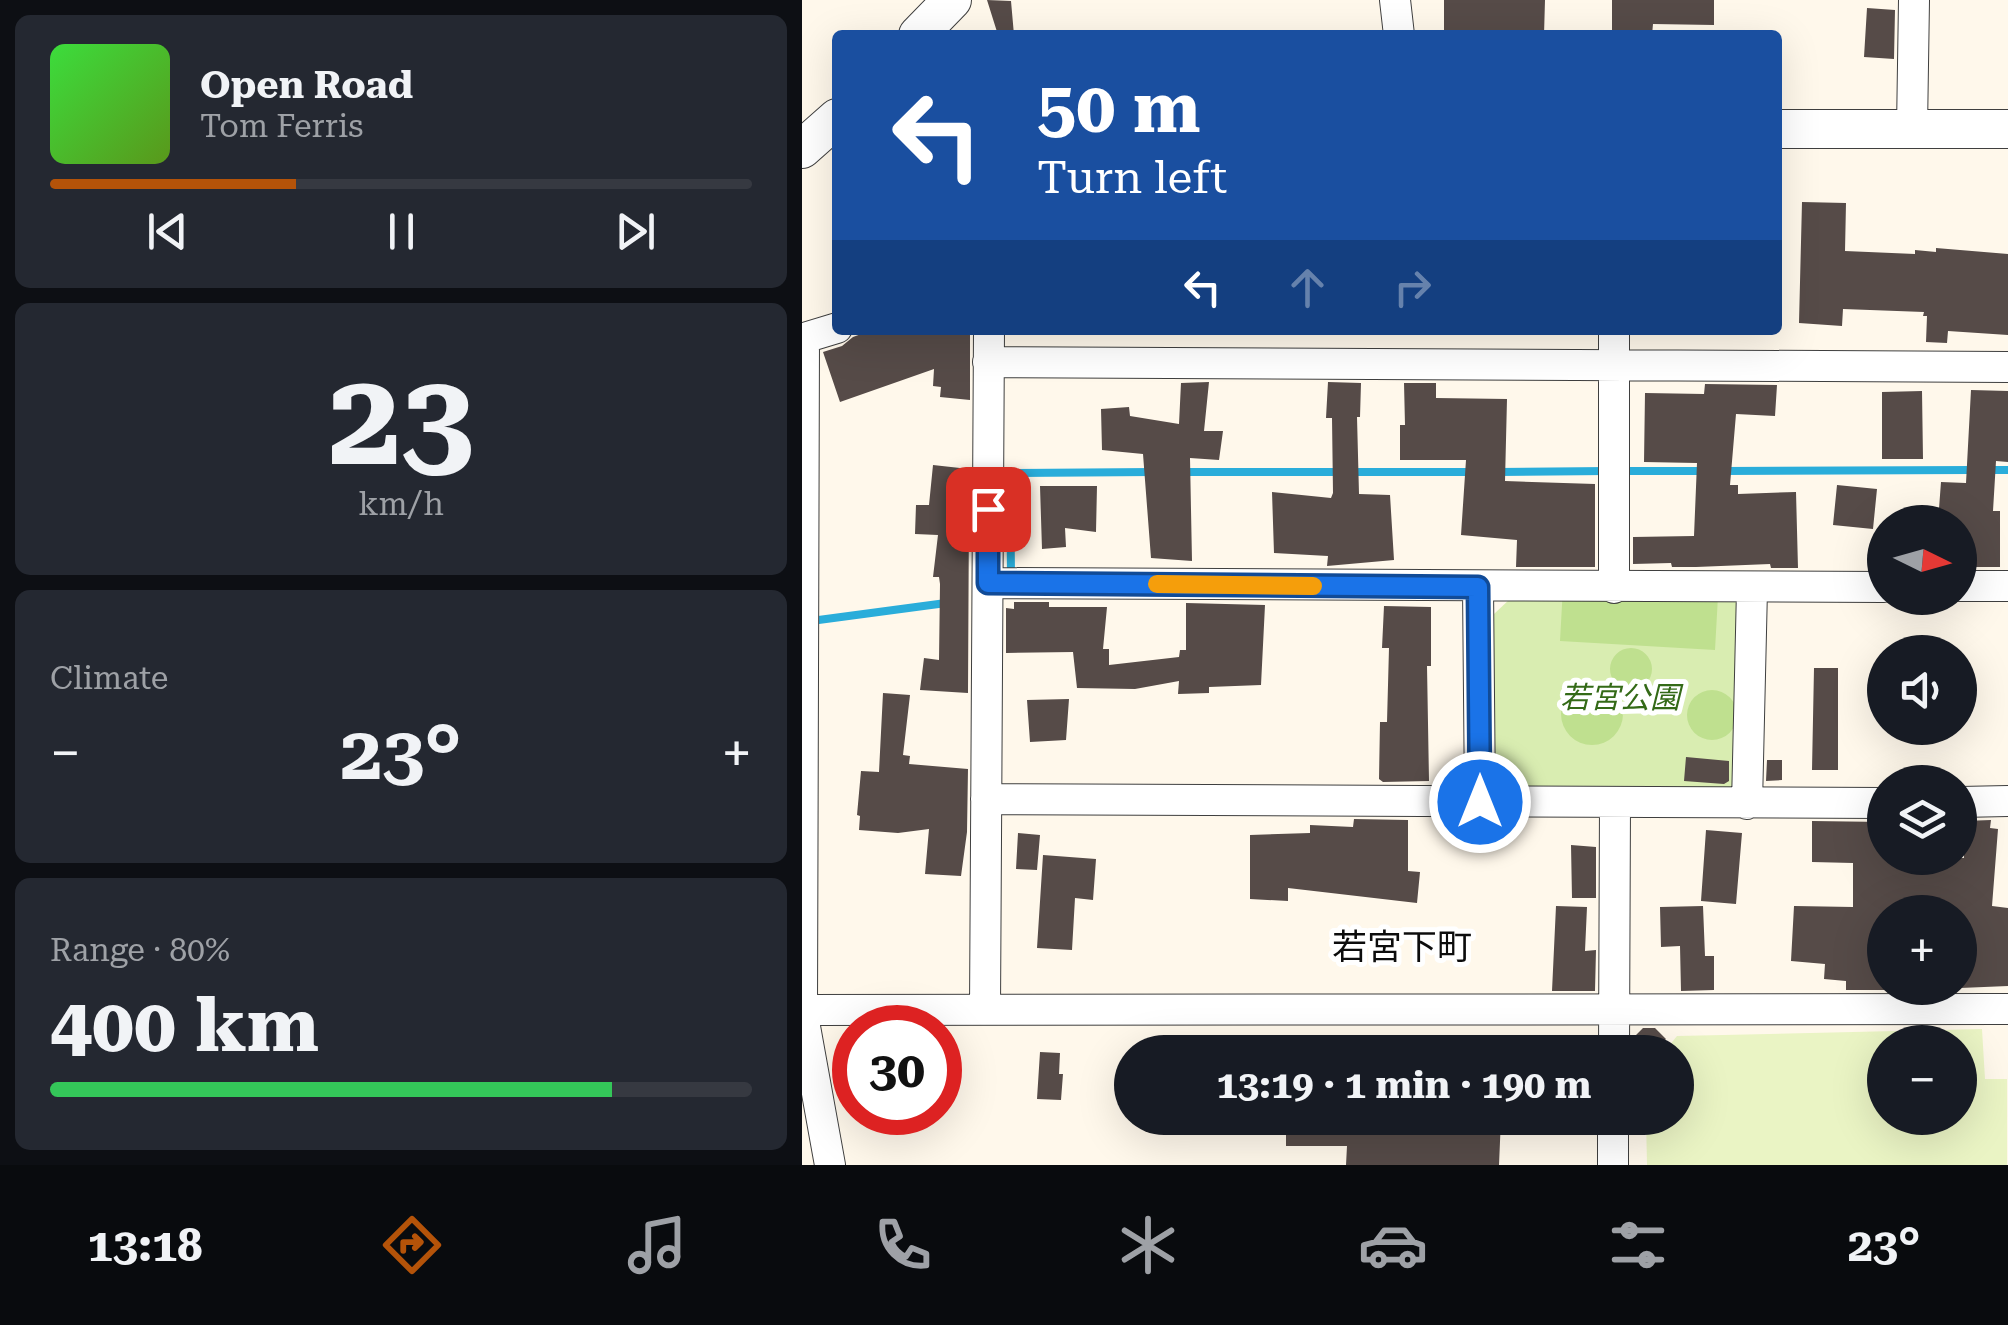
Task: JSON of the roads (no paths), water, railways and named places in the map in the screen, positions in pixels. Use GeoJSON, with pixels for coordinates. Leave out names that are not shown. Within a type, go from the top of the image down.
{"type":"FeatureCollection","features":[{"type":"Feature","properties":{"kind":"street"},"geometry":{"type":"LineString","coordinates":[[923,30],[952,0]]}},
{"type":"Feature","properties":{"kind":"street"},"geometry":{"type":"LineString","coordinates":[[1395,0],[1398,30]]}},
{"type":"Feature","properties":{"kind":"street"},"geometry":{"type":"LineString","coordinates":[[1912,129],[1914,0]]}},
{"type":"Feature","properties":{"kind":"street"},"geometry":{"type":"LineString","coordinates":[[1782,129],[2008,128]]}},
{"type":"Feature","properties":{"kind":"street"},"geometry":{"type":"LineString","coordinates":[[830,1165],[802,1010],[804,338],[832,330]]}},
{"type":"Feature","properties":{"kind":"street"},"geometry":{"type":"LineString","coordinates":[[986,1009],[988,335]]}},
{"type":"Feature","properties":{"kind":"street"},"geometry":{"type":"LineString","coordinates":[[1614,335],[1614,588]]}},
{"type":"Feature","properties":{"kind":"street"},"geometry":{"type":"LineString","coordinates":[[988,362],[2008,367]]}},
{"type":"Feature","properties":{"kind":"street"},"geometry":{"type":"LineString","coordinates":[[988,583],[1867,588]]}},
{"type":"Feature","properties":{"kind":"street"},"geometry":{"type":"LineString","coordinates":[[1977,586],[2008,586]]}},
{"type":"Feature","properties":{"kind":"street"},"geometry":{"type":"LineString","coordinates":[[1478,587],[1480,802]]}},
{"type":"Feature","properties":{"kind":"street"},"geometry":{"type":"LineString","coordinates":[[1747,804],[1752,589]]}},
{"type":"Feature","properties":{"kind":"street"},"geometry":{"type":"LineString","coordinates":[[986,799],[1867,802]]}},
{"type":"Feature","properties":{"kind":"street"},"geometry":{"type":"LineString","coordinates":[[1977,802],[2008,801]]}},
{"type":"Feature","properties":{"kind":"street"},"geometry":{"type":"LineString","coordinates":[[1614,1035],[1615,803]]}},
{"type":"Feature","properties":{"kind":"street"},"geometry":{"type":"LineString","coordinates":[[802,1010],[2008,1010]]}},
{"type":"Feature","properties":{"kind":"street"},"geometry":{"type":"LineString","coordinates":[[1613,1135],[1613,1165]]}},
{"type":"Feature","properties":{"kind":"waterway"},"geometry":{"type":"LineString","coordinates":[[1722,471],[1973,470]]}},
{"type":"Feature","properties":{"kind":"waterway"},"geometry":{"type":"LineString","coordinates":[[1987,470],[2008,470]]}},
{"type":"Feature","properties":{"kind":"waterway"},"geometry":{"type":"LineString","coordinates":[[1497,472],[1608,471]]}},
{"type":"Feature","properties":{"kind":"waterway"},"geometry":{"type":"LineString","coordinates":[[1622,471],[1703,471]]}},
{"type":"Feature","properties":{"kind":"waterway"},"geometry":{"type":"LineString","coordinates":[[1011,576],[1010,473],[1153,472]]}},
{"type":"Feature","properties":{"kind":"waterway"},"geometry":{"type":"LineString","coordinates":[[1182,472],[1473,472]]}},
{"type":"Feature","properties":{"kind":"waterway"},"geometry":{"type":"LineString","coordinates":[[811,621],[946,603]]}},
{"type":"Feature","properties":{"kind":"district","name":"若宮下町"},"geometry":{"type":"Point","coordinates":[1402,947]}},
{"type":"Feature","properties":{"kind":"park label","name":"若宮公園"},"geometry":{"type":"Point","coordinates":[1620,697]}}]}
